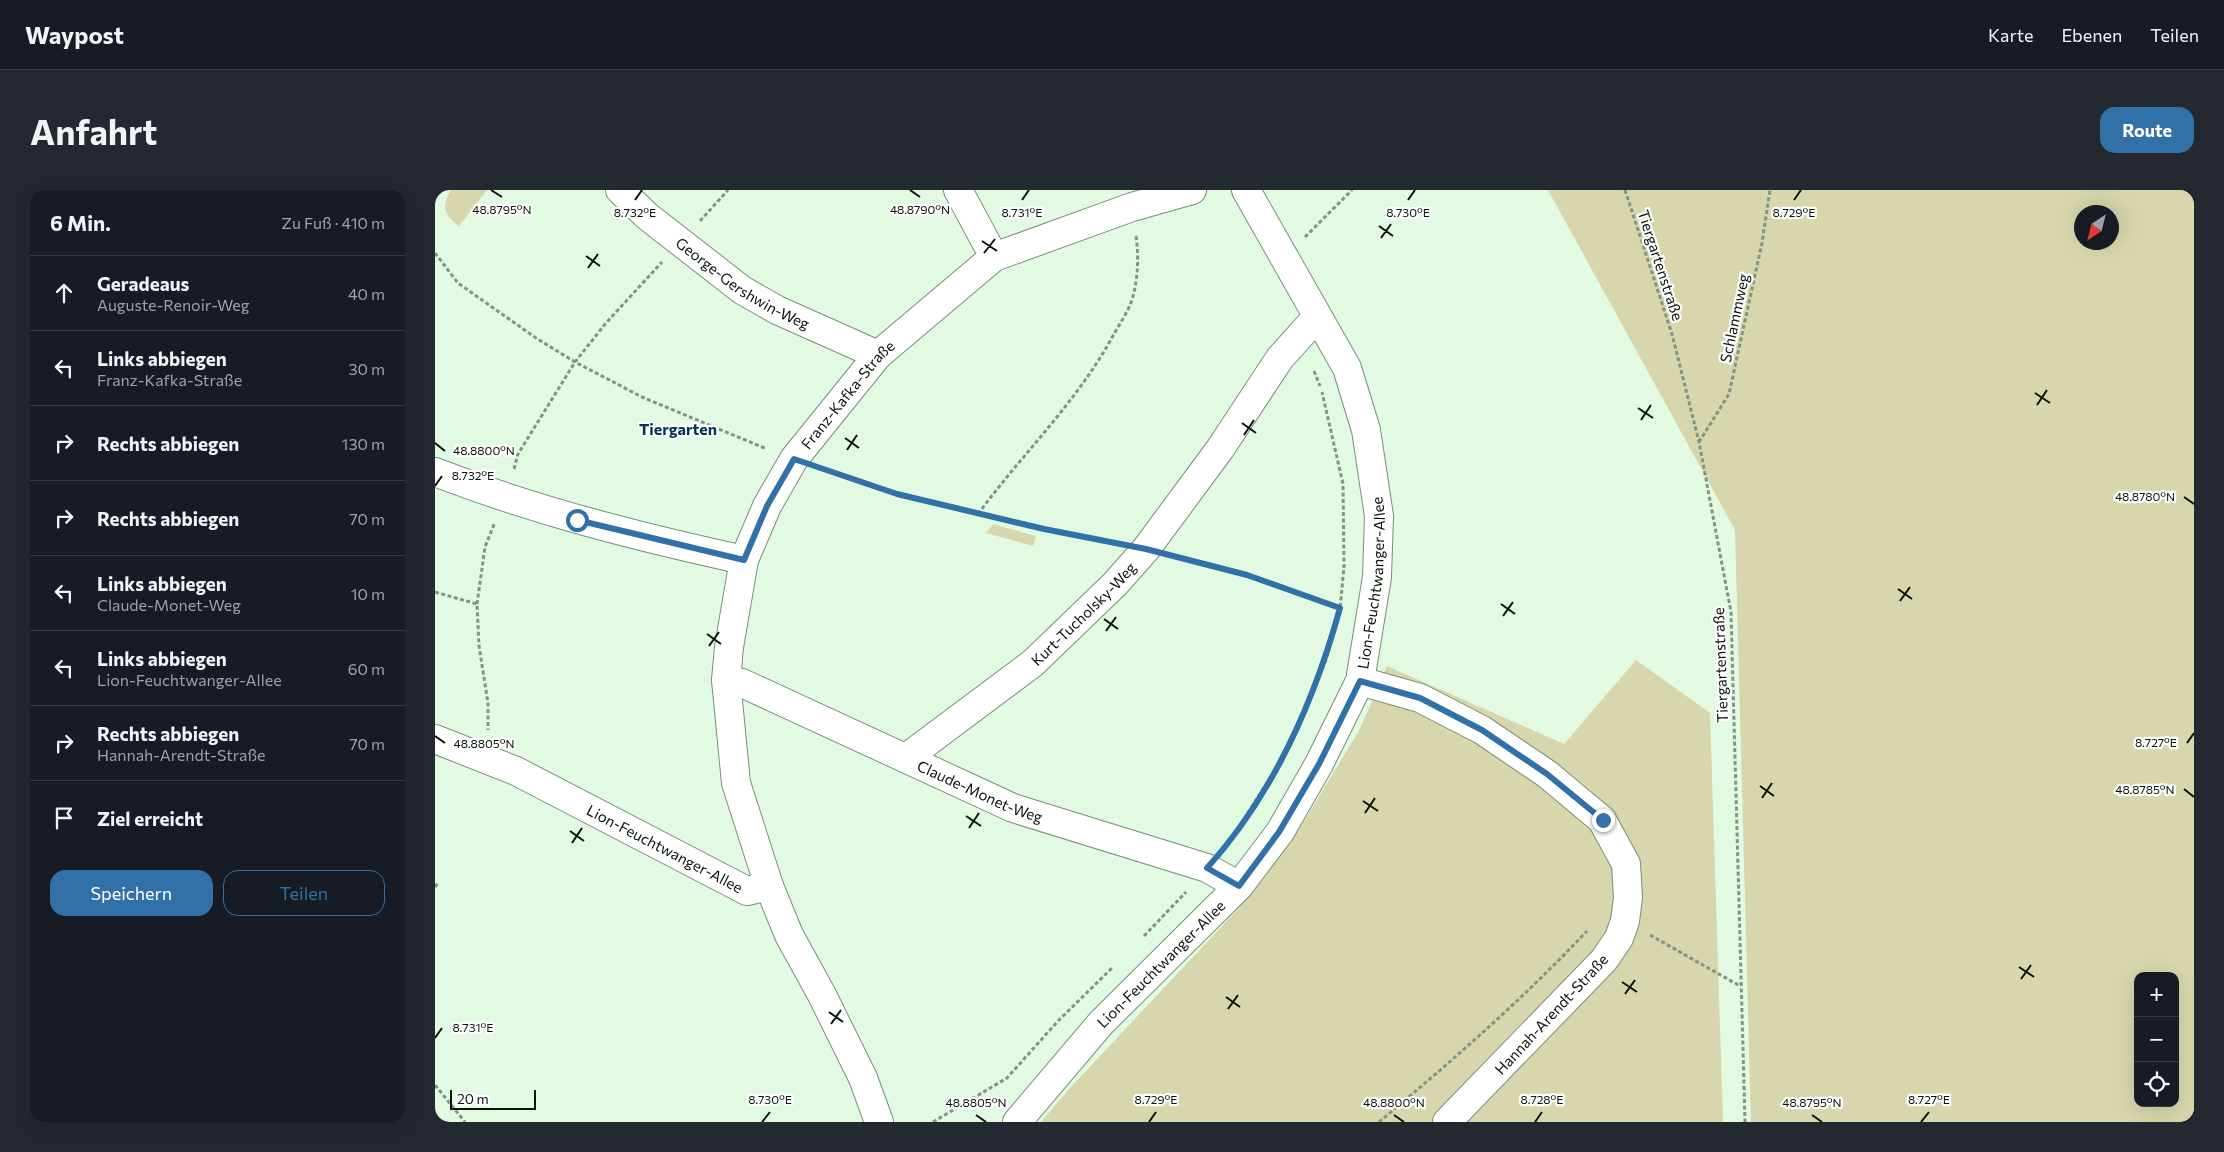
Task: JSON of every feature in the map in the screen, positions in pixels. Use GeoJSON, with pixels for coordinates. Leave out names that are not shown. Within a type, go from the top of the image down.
{"type":"FeatureCollection","features":[{"type":"Feature","properties":{"kind":"street","name":"George-Gershwin-Weg"},"geometry":{"type":"LineString","coordinates":[[620,190],[647,216],[742,290],[777,310],[878,355]]}},
{"type":"Feature","properties":{"kind":"street"},"geometry":{"type":"LineString","coordinates":[[958,190],[994,257]]}},
{"type":"Feature","properties":{"kind":"street","name":"Franz-Kafka-Straße"},"geometry":{"type":"LineString","coordinates":[[769,886],[736,783],[726,680],[729,647],[744,560],[767,506],[794,459],[878,355],[994,257],[1132,207],[1192,190]]}},
{"type":"Feature","properties":{"kind":"street","name":"Lion-Feuchtwanger-Allee"},"geometry":{"type":"LineString","coordinates":[[1017,1122],[1101,1023],[1239,886],[1279,832],[1319,764],[1360,681],[1377,577],[1379,516],[1363,421],[1347,368],[1246,190]]}},
{"type":"Feature","properties":{"kind":"street","name":"Kurt-Tucholsky-Weg"},"geometry":{"type":"LineString","coordinates":[[906,758],[1033,663],[1115,584],[1146,549],[1220,449],[1280,358],[1317,317]]}},
{"type":"Feature","properties":{"kind":"street"},"geometry":{"type":"LineString","coordinates":[[435,472],[505,498],[604,527],[744,560]]}},
{"type":"Feature","properties":{"kind":"street","name":"Claude-Monet-Weg"},"geometry":{"type":"LineString","coordinates":[[726,680],[742,683],[1013,808],[1207,868],[1239,886]]}},
{"type":"Feature","properties":{"kind":"street","name":"Hannah-Arendt-Straße"},"geometry":{"type":"LineString","coordinates":[[1360,681],[1420,698],[1482,730],[1547,774],[1603,820],[1626,864],[1628,898],[1625,921],[1619,938],[1604,960],[1447,1122]]}},
{"type":"Feature","properties":{"kind":"street","name":"Lion-Feuchtwanger-Allee"},"geometry":{"type":"LineString","coordinates":[[435,739],[487,758],[747,891],[769,886]]}},
{"type":"Feature","properties":{"kind":"street"},"geometry":{"type":"LineString","coordinates":[[769,886],[789,935],[822,995],[863,1078],[879,1122]]}},
{"type":"Feature","properties":{"kind":"path"},"geometry":{"type":"LineString","coordinates":[[487,758],[488,703],[479,646],[477,604],[485,547],[505,498],[518,454],[575,362],[606,323],[728,190]]}},
{"type":"Feature","properties":{"kind":"path"},"geometry":{"type":"LineString","coordinates":[[1285,256],[1300,248],[1314,226],[1352,190]]}},
{"type":"Feature","properties":{"kind":"path","name":"Tiergartenstraße"},"geometry":{"type":"LineString","coordinates":[[1625,190],[1671,334],[1699,442],[1731,612],[1739,986],[1745,1122]]}},
{"type":"Feature","properties":{"kind":"path","name":"Schlammweg"},"geometry":{"type":"LineString","coordinates":[[1699,442],[1729,394],[1762,243],[1770,190]]}},
{"type":"Feature","properties":{"kind":"path"},"geometry":{"type":"LineString","coordinates":[[978,514],[994,492],[1041,439],[1103,355],[1131,302],[1139,258],[1132,207]]}},
{"type":"Feature","properties":{"kind":"path"},"geometry":{"type":"LineString","coordinates":[[435,253],[458,283],[536,338],[575,362],[642,397],[794,459],[897,494],[978,514],[1146,549],[1247,575],[1340,608]]}},
{"type":"Feature","properties":{"kind":"path"},"geometry":{"type":"LineString","coordinates":[[1139,942],[1231,842],[1290,746],[1325,660],[1340,608],[1345,567],[1343,484],[1321,388],[1298,338]]}},
{"type":"Feature","properties":{"kind":"path"},"geometry":{"type":"LineString","coordinates":[[435,592],[477,604]]}},
{"type":"Feature","properties":{"kind":"path"},"geometry":{"type":"LineString","coordinates":[[1625,921],[1739,986]]}},
{"type":"Feature","properties":{"kind":"path"},"geometry":{"type":"LineString","coordinates":[[1379,1122],[1478,1039],[1546,975],[1591,927]]}},
{"type":"Feature","properties":{"kind":"path"},"geometry":{"type":"LineString","coordinates":[[933,1122],[1007,1078],[1057,1021],[1119,962]]}},
{"type":"Feature","properties":{"kind":"path"},"geometry":{"type":"LineString","coordinates":[[435,1085],[465,1122]]}},
{"type":"Feature","properties":{"kind":"shaded area"},"geometry":{"type":"Polygon","coordinates":[[[451,190],[487,190],[459,226],[447,214],[445,206],[451,190]]]}},
{"type":"Feature","properties":{"kind":"shaded area"},"geometry":{"type":"Polygon","coordinates":[[[1548,190],[2194,190],[2194,1122],[1751,1122],[1735,530],[1548,190]]]}},
{"type":"Feature","properties":{"kind":"shaded area"},"geometry":{"type":"Polygon","coordinates":[[[993,524],[1036,536],[1033,546],[986,533],[993,524]]]}},
{"type":"Feature","properties":{"kind":"shaded area"},"geometry":{"type":"Polygon","coordinates":[[[1636,660],[1710,713],[1723,1122],[1041,1122],[1069,1089],[1238,909],[1306,818],[1360,729],[1387,666],[1564,744],[1636,660]]]}},
{"type":"Feature","properties":{"kind":"district","name":"Tiergarten"},"geometry":{"type":"Point","coordinates":[678,428]}},
{"type":"Feature","properties":{"kind":"route"},"geometry":{"type":"LineString","coordinates":[[577,520],[744,560],[767,506],[794,459],[897,494],[1044,529],[1146,549],[1247,575],[1340,608],[1325,660],[1290,746],[1231,842],[1207,868],[1239,886],[1279,832],[1319,764],[1360,681],[1420,698],[1482,730],[1547,774],[1603,820]]}}]}
